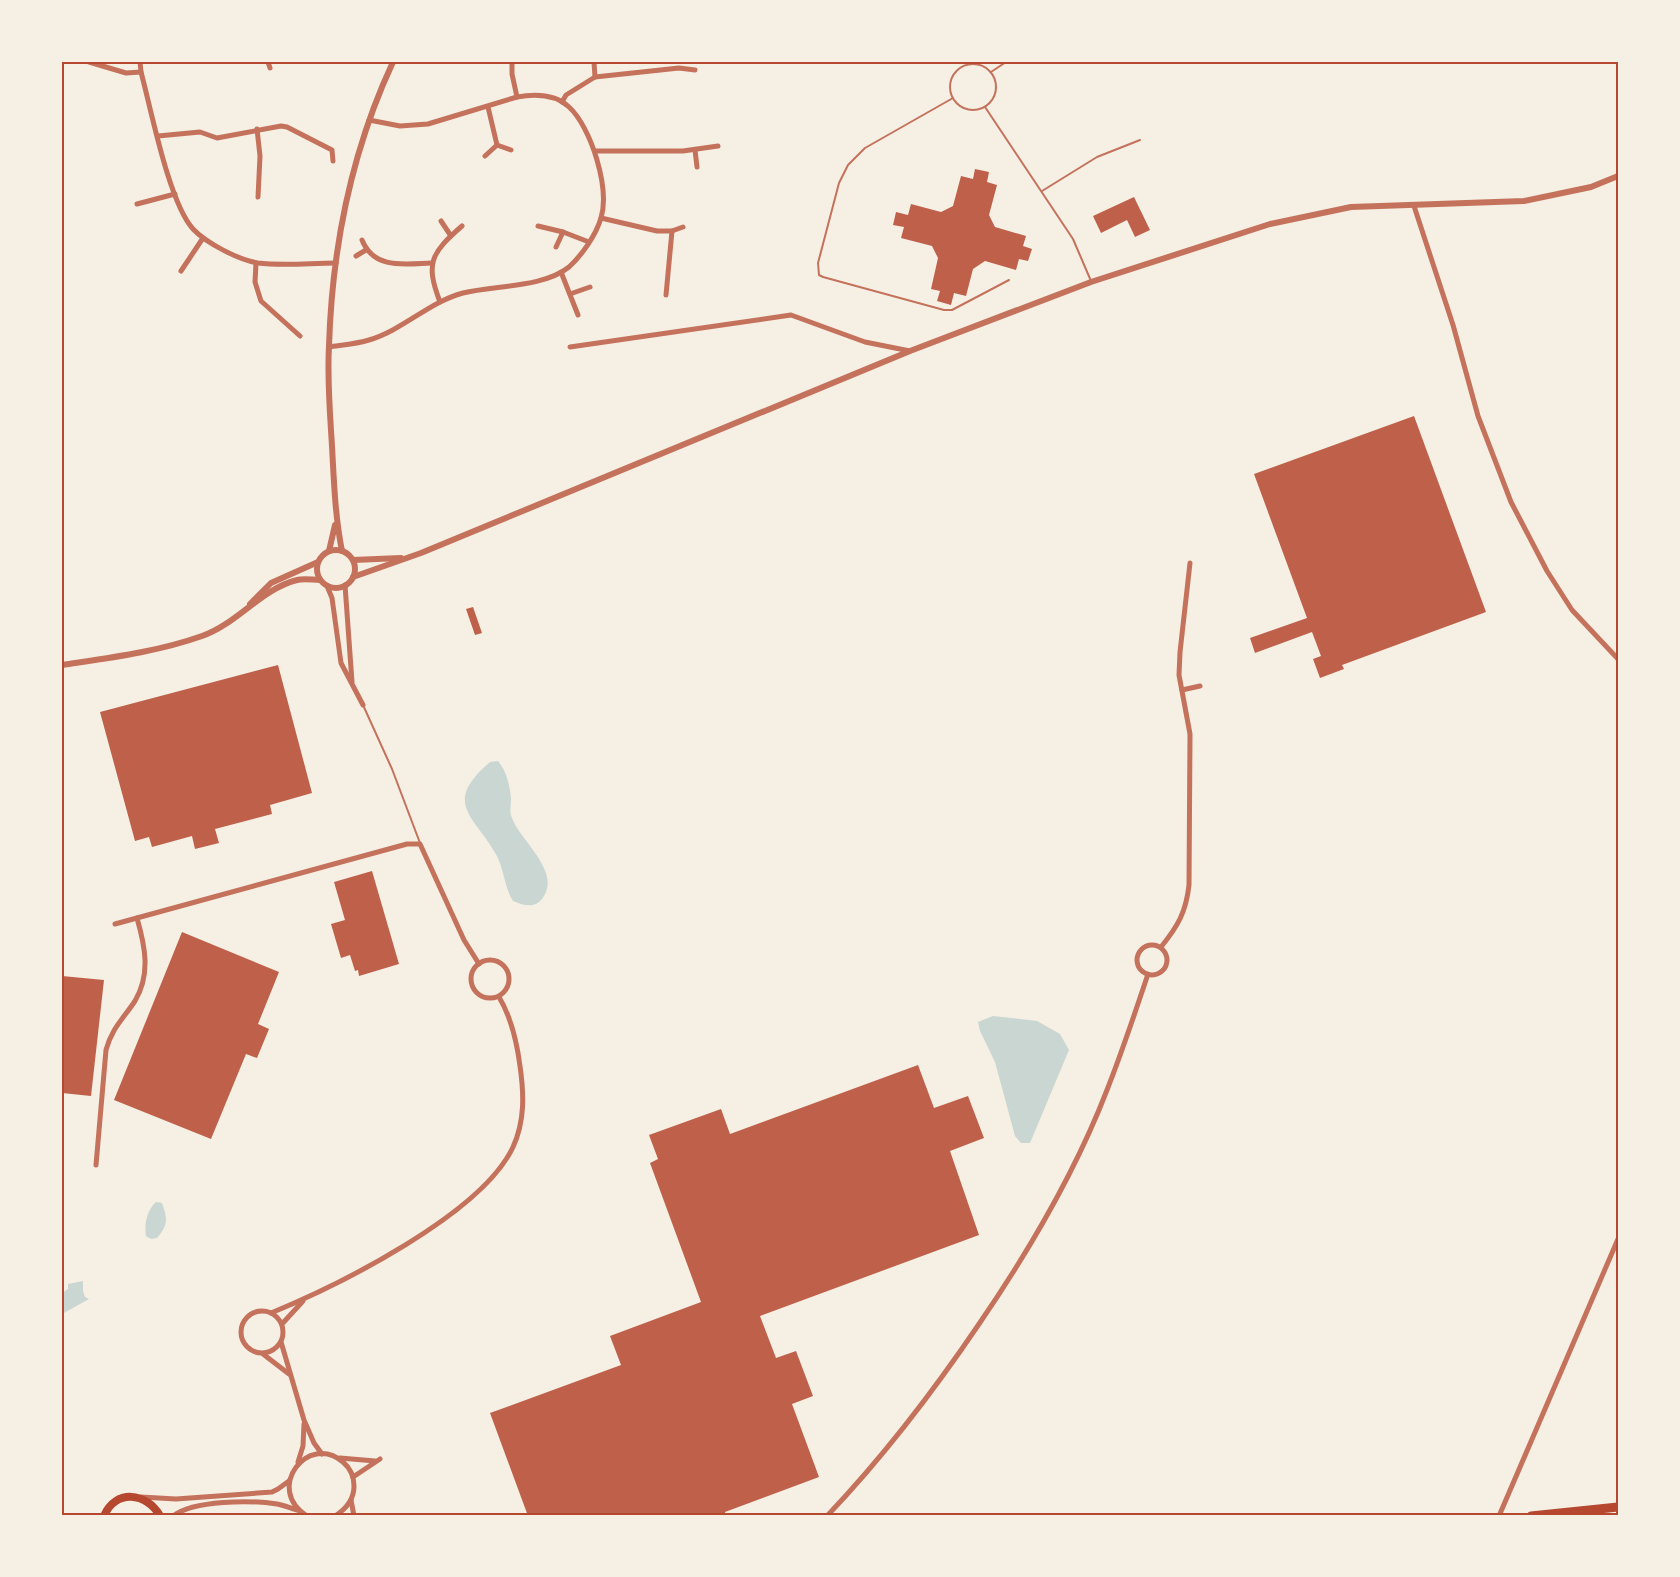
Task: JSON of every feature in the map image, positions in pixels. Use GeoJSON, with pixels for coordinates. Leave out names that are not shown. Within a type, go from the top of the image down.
{"type":"FeatureCollection","features":[{"type":"Feature","properties":{"kind":"highway"},"geometry":{"type":"LineString","coordinates":[[1531,1515],[1618,1507]]}},
{"type":"Feature","properties":{"kind":"main road"},"geometry":{"type":"LineString","coordinates":[[104,1515],[111,1504],[118,1499],[137,1497],[154,1506],[160,1515]]}},
{"type":"Feature","properties":{"kind":"street"},"geometry":{"type":"LineString","coordinates":[[89,62],[126,73],[141,72]]}},
{"type":"Feature","properties":{"kind":"street"},"geometry":{"type":"LineString","coordinates":[[140,62],[175,194],[192,228],[203,238],[230,254],[256,263],[336,263]]}},
{"type":"Feature","properties":{"kind":"street"},"geometry":{"type":"LineString","coordinates":[[353,578],[355,568],[353,560],[342,551],[336,522],[329,347],[336,263],[352,178],[369,120],[393,62]]}},
{"type":"Feature","properties":{"kind":"street"},"geometry":{"type":"LineString","coordinates":[[512,62],[517,97]]}},
{"type":"Feature","properties":{"kind":"street"},"geometry":{"type":"LineString","coordinates":[[594,62],[596,77]]}},
{"type":"Feature","properties":{"kind":"street"},"geometry":{"type":"LineString","coordinates":[[561,102],[566,95],[596,77],[679,65],[695,70]]}},
{"type":"Feature","properties":{"kind":"street"},"geometry":{"type":"LineString","coordinates":[[329,347],[370,340],[440,302],[460,294],[509,286],[561,272],[576,259],[589,242],[601,218],[603,200],[601,174],[595,151],[570,107],[561,102],[549,97],[531,95],[517,97],[428,124],[400,126],[369,120]]}},
{"type":"Feature","properties":{"kind":"street"},"geometry":{"type":"LineString","coordinates":[[488,107],[497,145]]}},
{"type":"Feature","properties":{"kind":"street"},"geometry":{"type":"LineString","coordinates":[[158,136],[200,132],[217,138],[281,126],[332,150],[333,161]]}},
{"type":"Feature","properties":{"kind":"street"},"geometry":{"type":"LineString","coordinates":[[257,129],[260,156],[258,197]]}},
{"type":"Feature","properties":{"kind":"street"},"geometry":{"type":"LineString","coordinates":[[497,145],[511,150]]}},
{"type":"Feature","properties":{"kind":"street"},"geometry":{"type":"LineString","coordinates":[[485,156],[497,145]]}},
{"type":"Feature","properties":{"kind":"street"},"geometry":{"type":"LineString","coordinates":[[595,151],[695,150],[718,146]]}},
{"type":"Feature","properties":{"kind":"street"},"geometry":{"type":"LineString","coordinates":[[695,150],[698,167]]}},
{"type":"Feature","properties":{"kind":"street"},"geometry":{"type":"LineString","coordinates":[[327,586],[336,588],[345,585],[353,578],[910,351],[1091,282],[1270,224],[1351,207],[1524,201],[1591,187],[1618,176]]}},
{"type":"Feature","properties":{"kind":"street"},"geometry":{"type":"LineString","coordinates":[[137,204],[175,194]]}},
{"type":"Feature","properties":{"kind":"street"},"geometry":{"type":"LineString","coordinates":[[1414,206],[1453,325],[1478,416],[1511,502],[1547,571],[1572,610],[1618,659]]}},
{"type":"Feature","properties":{"kind":"street"},"geometry":{"type":"LineString","coordinates":[[601,218],[657,231],[672,231],[683,227]]}},
{"type":"Feature","properties":{"kind":"street"},"geometry":{"type":"LineString","coordinates":[[441,221],[451,236]]}},
{"type":"Feature","properties":{"kind":"street"},"geometry":{"type":"LineString","coordinates":[[440,302],[430,271],[431,263],[451,236],[462,226]]}},
{"type":"Feature","properties":{"kind":"street"},"geometry":{"type":"LineString","coordinates":[[538,226],[589,242]]}},
{"type":"Feature","properties":{"kind":"street"},"geometry":{"type":"LineString","coordinates":[[666,295],[672,231]]}},
{"type":"Feature","properties":{"kind":"street"},"geometry":{"type":"LineString","coordinates":[[556,247],[562,232]]}},
{"type":"Feature","properties":{"kind":"street"},"geometry":{"type":"LineString","coordinates":[[181,271],[203,238]]}},
{"type":"Feature","properties":{"kind":"street"},"geometry":{"type":"LineString","coordinates":[[362,240],[372,257],[385,262],[431,263]]}},
{"type":"Feature","properties":{"kind":"street"},"geometry":{"type":"LineString","coordinates":[[356,256],[366,250]]}},
{"type":"Feature","properties":{"kind":"street"},"geometry":{"type":"LineString","coordinates":[[256,263],[255,282],[261,301],[300,336]]}},
{"type":"Feature","properties":{"kind":"street"},"geometry":{"type":"LineString","coordinates":[[561,272],[578,315]]}},
{"type":"Feature","properties":{"kind":"street"},"geometry":{"type":"LineString","coordinates":[[570,294],[590,287]]}},
{"type":"Feature","properties":{"kind":"street"},"geometry":{"type":"LineString","coordinates":[[570,347],[791,315],[865,342],[910,351]]}},
{"type":"Feature","properties":{"kind":"street"},"geometry":{"type":"LineString","coordinates":[[329,551],[336,522]]}},
{"type":"Feature","properties":{"kind":"street"},"geometry":{"type":"LineString","coordinates":[[342,551],[329,551],[322,555],[318,562],[317,572],[332,598],[341,663],[363,705]]}},
{"type":"Feature","properties":{"kind":"street"},"geometry":{"type":"LineString","coordinates":[[353,560],[405,558]]}},
{"type":"Feature","properties":{"kind":"street"},"geometry":{"type":"LineString","coordinates":[[234,619],[271,584],[318,562]]}},
{"type":"Feature","properties":{"kind":"street"},"geometry":{"type":"LineString","coordinates":[[1161,947],[1180,920],[1187,905],[1189,885],[1190,734],[1182,690],[1180,652],[1190,563]]}},
{"type":"Feature","properties":{"kind":"street"},"geometry":{"type":"LineString","coordinates":[[62,665],[104,659],[203,636],[234,619],[273,591],[298,579],[320,580]]}},
{"type":"Feature","properties":{"kind":"street"},"geometry":{"type":"LineString","coordinates":[[345,585],[352,684]]}},
{"type":"Feature","properties":{"kind":"street"},"geometry":{"type":"LineString","coordinates":[[1182,690],[1200,686]]}},
{"type":"Feature","properties":{"kind":"street"},"geometry":{"type":"LineString","coordinates":[[115,924],[407,844],[420,844],[464,940],[479,964]]}},
{"type":"Feature","properties":{"kind":"street"},"geometry":{"type":"LineString","coordinates":[[96,1165],[106,1050],[110,1036],[141,989],[145,972],[143,941],[137,918]]}},
{"type":"Feature","properties":{"kind":"street"},"geometry":{"type":"LineString","coordinates":[[1149,945],[1161,947],[1167,957],[1166,967],[1158,974],[1148,974],[1138,966],[1138,953],[1149,945]]}},
{"type":"Feature","properties":{"kind":"street"},"geometry":{"type":"LineString","coordinates":[[495,961],[507,970],[508,986],[499,996],[483,997],[476,992],[471,977],[479,964],[495,961]]}},
{"type":"Feature","properties":{"kind":"street"},"geometry":{"type":"LineString","coordinates":[[827,1515],[873,1466],[948,1369],[1003,1289],[1048,1214],[1083,1145],[1107,1090],[1148,974]]}},
{"type":"Feature","properties":{"kind":"street"},"geometry":{"type":"LineString","coordinates":[[290,1375],[262,1354],[256,1353],[245,1345],[241,1333],[242,1326],[249,1315],[256,1312],[271,1313],[306,1298],[390,1253],[443,1219],[482,1189],[506,1160],[522,1123],[523,1085],[513,1030],[499,996]]}},
{"type":"Feature","properties":{"kind":"street"},"geometry":{"type":"LineString","coordinates":[[1499,1515],[1618,1239]]}},
{"type":"Feature","properties":{"kind":"street"},"geometry":{"type":"LineString","coordinates":[[282,1324],[306,1298]]}},
{"type":"Feature","properties":{"kind":"street"},"geometry":{"type":"LineString","coordinates":[[271,1313],[282,1324],[281,1342],[290,1375],[304,1420],[314,1443],[322,1454]]}},
{"type":"Feature","properties":{"kind":"street"},"geometry":{"type":"LineString","coordinates":[[262,1354],[273,1350],[281,1342]]}},
{"type":"Feature","properties":{"kind":"street"},"geometry":{"type":"LineString","coordinates":[[300,1511],[291,1498],[289,1481],[298,1464],[303,1446],[304,1420]]}},
{"type":"Feature","properties":{"kind":"street"},"geometry":{"type":"LineString","coordinates":[[298,1464],[313,1455],[322,1454],[339,1458],[377,1460],[353,1477]]}},
{"type":"Feature","properties":{"kind":"street"},"geometry":{"type":"LineString","coordinates":[[339,1458],[353,1477],[351,1500],[354,1515]]}},
{"type":"Feature","properties":{"kind":"street"},"geometry":{"type":"LineString","coordinates":[[137,1497],[176,1499],[264,1492],[278,1490],[289,1481]]}},
{"type":"Feature","properties":{"kind":"street"},"geometry":{"type":"LineString","coordinates":[[335,1515],[342,1511],[351,1500]]}},
{"type":"Feature","properties":{"kind":"street"},"geometry":{"type":"LineString","coordinates":[[173,1515],[186,1508],[251,1502],[278,1504],[307,1515]]}},
{"type":"Feature","properties":{"kind":"lane"},"geometry":{"type":"LineString","coordinates":[[991,72],[1006,62]]}},
{"type":"Feature","properties":{"kind":"lane"},"geometry":{"type":"LineString","coordinates":[[978,65],[991,72],[996,91],[990,103],[985,107],[964,108],[953,98],[951,84],[957,71],[964,67],[978,65]]}},
{"type":"Feature","properties":{"kind":"lane"},"geometry":{"type":"LineString","coordinates":[[953,98],[865,148],[848,165],[839,183],[817,270],[823,277],[944,310],[952,310],[1009,280]]}},
{"type":"Feature","properties":{"kind":"lane"},"geometry":{"type":"LineString","coordinates":[[985,107],[1073,239],[1091,282]]}},
{"type":"Feature","properties":{"kind":"lane"},"geometry":{"type":"LineString","coordinates":[[1042,192],[1097,157],[1140,140]]}},
{"type":"Feature","properties":{"kind":"lane"},"geometry":{"type":"LineString","coordinates":[[363,705],[392,769],[420,844]]}},
{"type":"Feature","properties":{"kind":"shaded area"},"geometry":{"type":"Polygon","coordinates":[[[498,761],[509,784],[512,818],[538,857],[547,878],[547,889],[542,899],[536,904],[524,905],[513,901],[497,856],[467,810],[465,800],[467,789],[475,776],[490,762],[498,761]]]}},
{"type":"Feature","properties":{"kind":"shaded area"},"geometry":{"type":"Polygon","coordinates":[[[993,1016],[1037,1021],[1060,1034],[1069,1050],[1030,1143],[1021,1143],[1015,1136],[995,1062],[980,1031],[978,1022],[993,1016]]]}},
{"type":"Feature","properties":{"kind":"shaded area"},"geometry":{"type":"Polygon","coordinates":[[[156,1202],[162,1203],[166,1221],[164,1229],[157,1238],[151,1239],[146,1236],[145,1227],[148,1213],[156,1202]]]}},
{"type":"Feature","properties":{"kind":"shaded area"},"geometry":{"type":"Polygon","coordinates":[[[83,1281],[85,1297],[89,1299],[62,1314],[62,1293],[68,1289],[68,1284],[83,1281]]]}},
{"type":"Feature","properties":{"kind":"building"},"geometry":{"type":"Polygon","coordinates":[[[975,169],[989,172],[987,182],[997,185],[989,215],[995,227],[1026,236],[1023,246],[1032,249],[1028,261],[1019,259],[1016,270],[985,261],[973,269],[966,296],[954,293],[951,305],[937,301],[940,291],[931,289],[938,258],[932,246],[901,238],[904,227],[893,225],[896,212],[908,215],[911,204],[941,212],[953,206],[961,176],[973,179],[975,169]]]}},
{"type":"Feature","properties":{"kind":"building"},"geometry":{"type":"Polygon","coordinates":[[[1134,197],[1150,230],[1135,237],[1127,220],[1101,233],[1093,216],[1134,197]]]}},
{"type":"Feature","properties":{"kind":"building"},"geometry":{"type":"Polygon","coordinates":[[[1414,416],[1486,612],[1342,665],[1344,669],[1320,678],[1313,659],[1321,656],[1312,632],[1255,653],[1250,638],[1307,618],[1254,474],[1414,416]]]}},
{"type":"Feature","properties":{"kind":"building"},"geometry":{"type":"Polygon","coordinates":[[[473,607],[482,633],[475,635],[466,609],[473,607]]]}},
{"type":"Feature","properties":{"kind":"building"},"geometry":{"type":"Polygon","coordinates":[[[278,665],[312,793],[270,805],[272,814],[215,829],[219,843],[195,849],[192,836],[152,847],[149,837],[135,841],[100,712],[278,665]]]}},
{"type":"Feature","properties":{"kind":"building"},"geometry":{"type":"Polygon","coordinates":[[[372,871],[399,964],[359,976],[350,955],[341,958],[331,924],[345,920],[334,882],[372,871]]]}},
{"type":"Feature","properties":{"kind":"building"},"geometry":{"type":"Polygon","coordinates":[[[182,932],[279,972],[258,1024],[269,1029],[257,1058],[246,1054],[211,1139],[114,1100],[182,932]]]}},
{"type":"Feature","properties":{"kind":"building"},"geometry":{"type":"Polygon","coordinates":[[[62,976],[104,980],[91,1096],[62,1093],[62,976]]]}},
{"type":"Feature","properties":{"kind":"building"},"geometry":{"type":"Polygon","coordinates":[[[918,1065],[934,1108],[968,1096],[984,1138],[950,1151],[979,1235],[760,1316],[776,1358],[796,1351],[813,1396],[792,1404],[819,1477],[725,1512],[726,1516],[528,1516],[490,1413],[621,1365],[610,1336],[701,1302],[650,1163],[658,1159],[649,1135],[721,1109],[730,1134],[918,1065]]]}}]}
